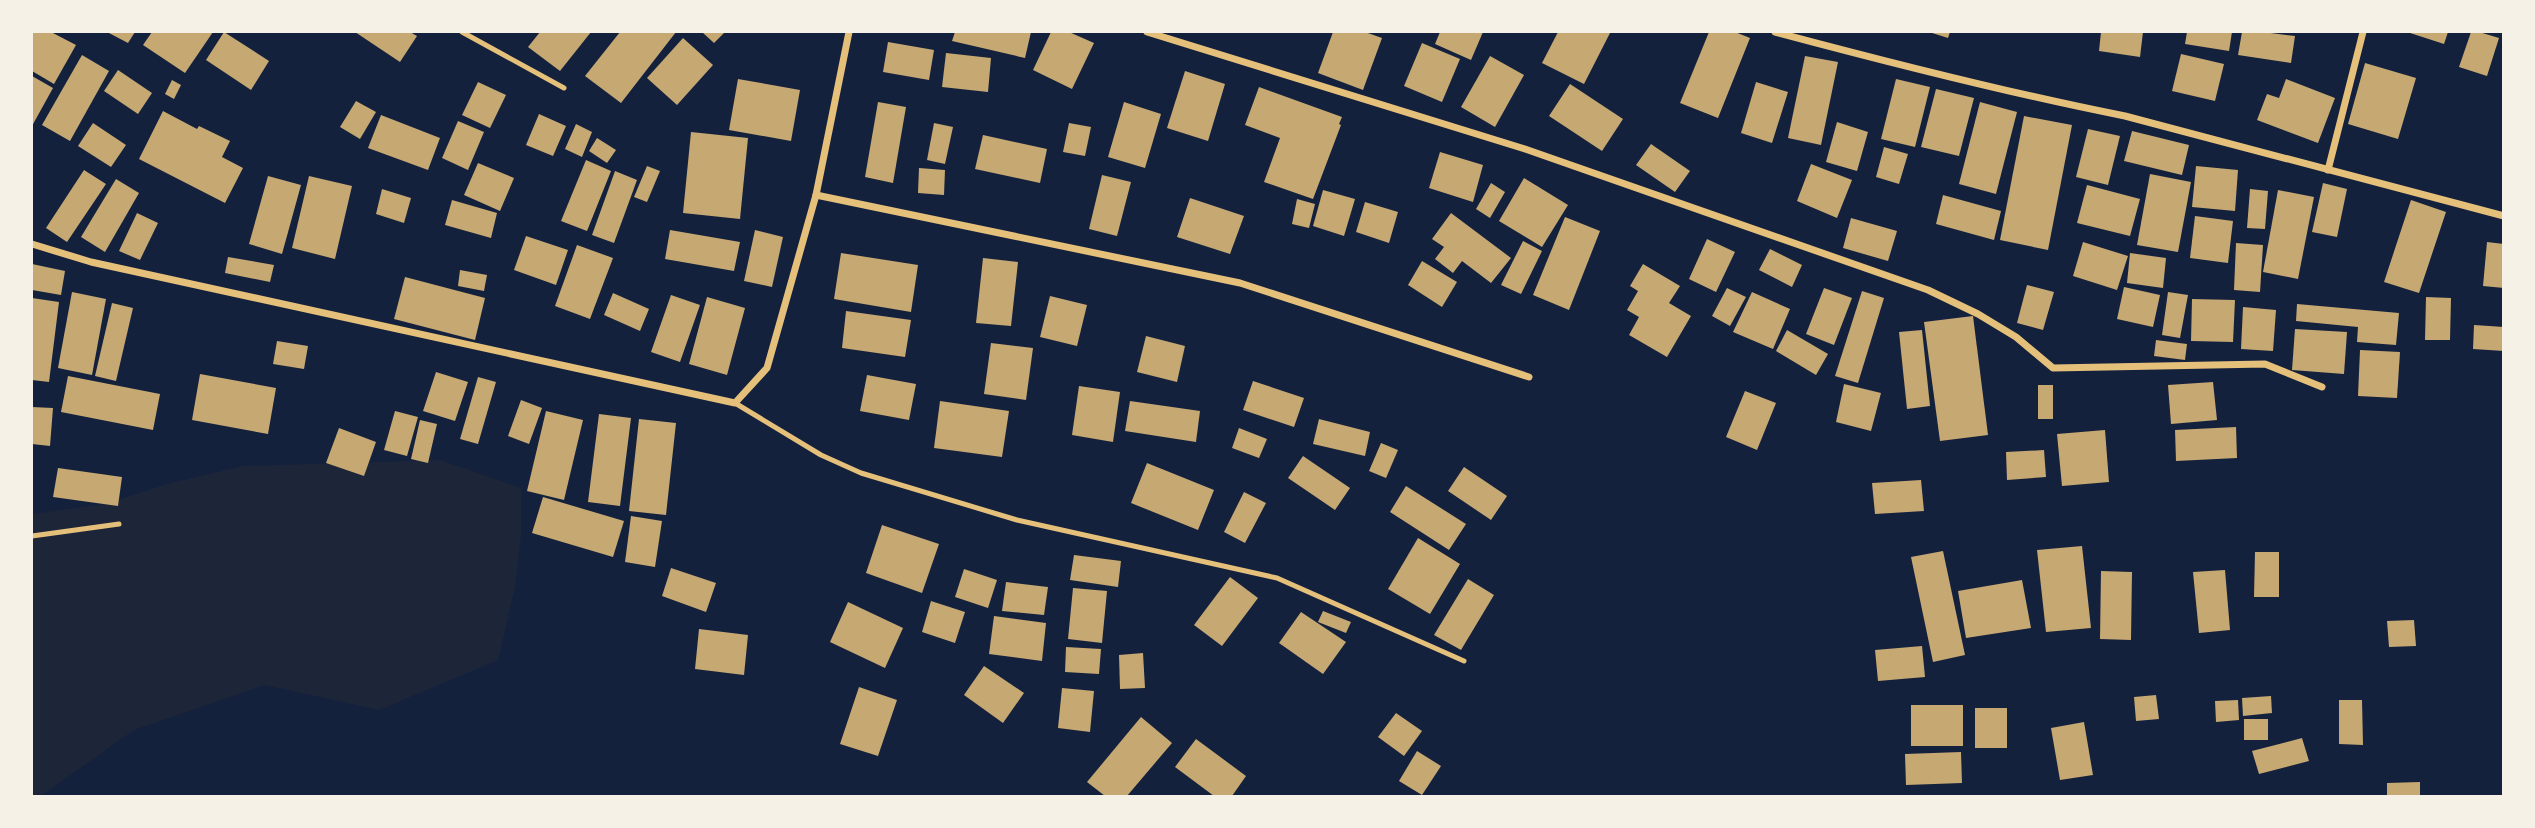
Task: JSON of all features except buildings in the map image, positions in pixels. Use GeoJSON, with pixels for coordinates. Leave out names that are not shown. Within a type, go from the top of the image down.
{"type":"FeatureCollection","features":[{"type":"Feature","properties":{"kind":"street"},"geometry":{"type":"LineString","coordinates":[[32,244],[91,262],[735,403],[767,368],[816,195],[849,32]]}},
{"type":"Feature","properties":{"kind":"street"},"geometry":{"type":"LineString","coordinates":[[1147,32],[1525,149],[1928,290],[1978,314],[2015,337],[2053,368],[2265,365],[2322,387]]}},
{"type":"Feature","properties":{"kind":"street"},"geometry":{"type":"LineString","coordinates":[[1775,32],[1849,52],[2126,116],[2504,215]]}},
{"type":"Feature","properties":{"kind":"street"},"geometry":{"type":"LineString","coordinates":[[2328,170],[2363,32]]}},
{"type":"Feature","properties":{"kind":"street"},"geometry":{"type":"LineString","coordinates":[[816,195],[1240,284],[1529,377]]}},
{"type":"Feature","properties":{"kind":"lane"},"geometry":{"type":"LineString","coordinates":[[462,32],[564,88]]}},
{"type":"Feature","properties":{"kind":"lane"},"geometry":{"type":"LineString","coordinates":[[735,403],[821,455],[860,473],[1017,520],[1277,578],[1464,661]]}},
{"type":"Feature","properties":{"kind":"lane"},"geometry":{"type":"LineString","coordinates":[[32,536],[119,524]]}},
{"type":"Feature","properties":{"kind":"shaded area"},"geometry":{"type":"Polygon","coordinates":[[[440,460],[521,488],[521,536],[515,587],[498,660],[379,710],[265,685],[134,730],[41,796],[32,796],[32,514],[105,504],[167,484],[243,466],[440,460]]]}}]}
